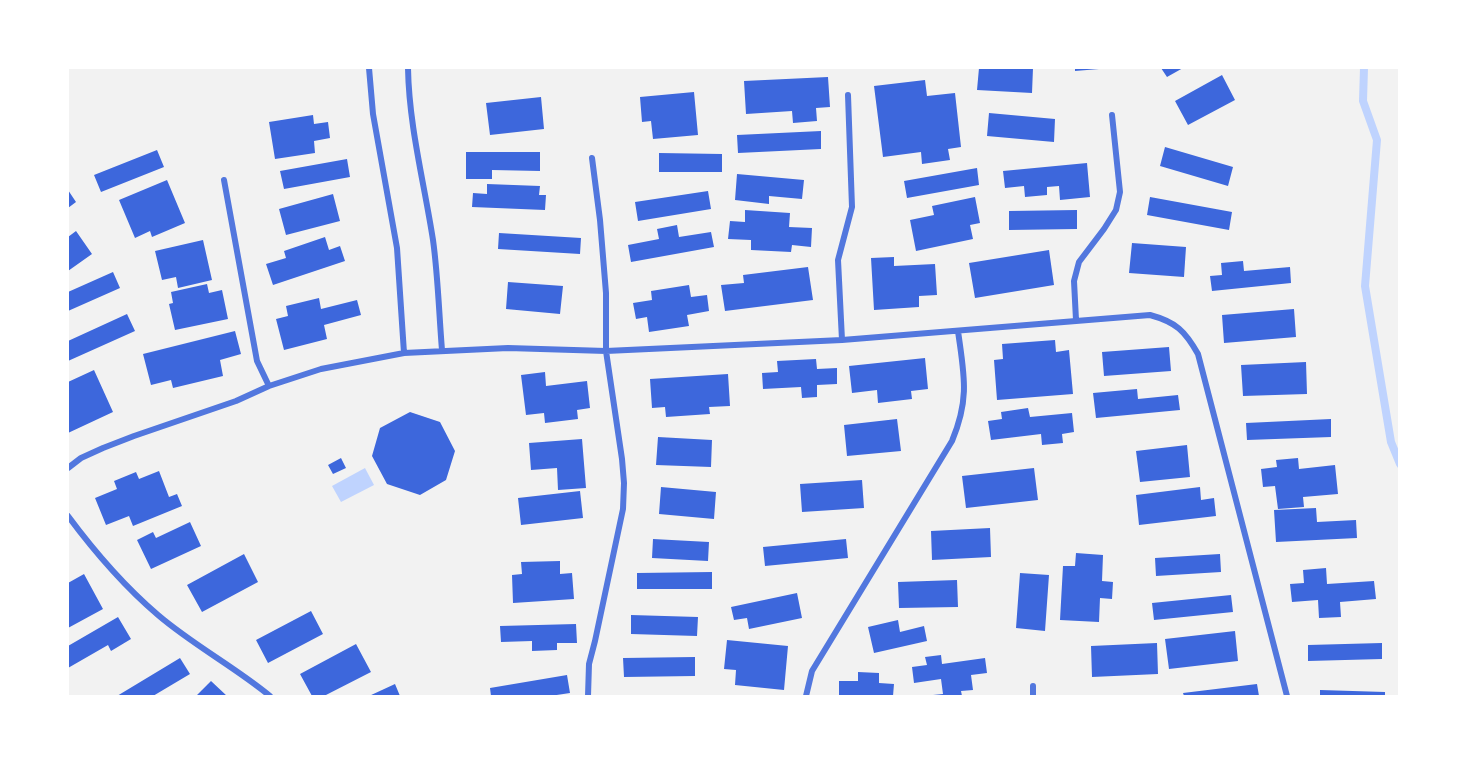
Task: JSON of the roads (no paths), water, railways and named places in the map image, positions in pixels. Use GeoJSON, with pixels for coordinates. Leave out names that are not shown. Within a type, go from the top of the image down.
{"type":"FeatureCollection","features":[{"type":"Feature","properties":{"kind":"street"},"geometry":{"type":"LineString","coordinates":[[369,68],[373,114],[397,248],[404,353]]}},
{"type":"Feature","properties":{"kind":"street"},"geometry":{"type":"LineString","coordinates":[[408,68],[408,96],[433,242],[442,350]]}},
{"type":"Feature","properties":{"kind":"street"},"geometry":{"type":"LineString","coordinates":[[842,340],[838,260],[852,207],[848,95]]}},
{"type":"Feature","properties":{"kind":"street"},"geometry":{"type":"LineString","coordinates":[[1076,320],[1074,281],[1079,262],[1116,210],[1120,192],[1112,115]]}},
{"type":"Feature","properties":{"kind":"street"},"geometry":{"type":"LineString","coordinates":[[588,696],[589,664],[623,509],[624,483],[606,351],[606,293],[592,158]]}},
{"type":"Feature","properties":{"kind":"street"},"geometry":{"type":"LineString","coordinates":[[224,180],[257,361],[269,386]]}},
{"type":"Feature","properties":{"kind":"street"},"geometry":{"type":"LineString","coordinates":[[68,468],[81,458],[103,448],[236,401],[269,386],[321,369],[404,353],[508,348],[606,351],[842,340],[1150,315],[1165,319],[1178,327],[1189,337],[1198,354],[1287,696]]}},
{"type":"Feature","properties":{"kind":"street"},"geometry":{"type":"LineString","coordinates":[[806,696],[812,671],[952,441],[959,423],[965,386],[958,331]]}},
{"type":"Feature","properties":{"kind":"street"},"geometry":{"type":"LineString","coordinates":[[68,516],[106,563],[158,615],[270,696]]}},
{"type":"Feature","properties":{"kind":"street"},"geometry":{"type":"LineString","coordinates":[[1033,686],[1033,696]]}},
{"type":"Feature","properties":{"kind":"water"},"geometry":{"type":"Polygon","coordinates":[[[365,468],[374,485],[341,502],[332,486],[365,468]]]}},
{"type":"Feature","properties":{"kind":"waterway"},"geometry":{"type":"LineString","coordinates":[[1364,68],[1363,101],[1377,140],[1365,286],[1391,442],[1400,464]]}}]}
